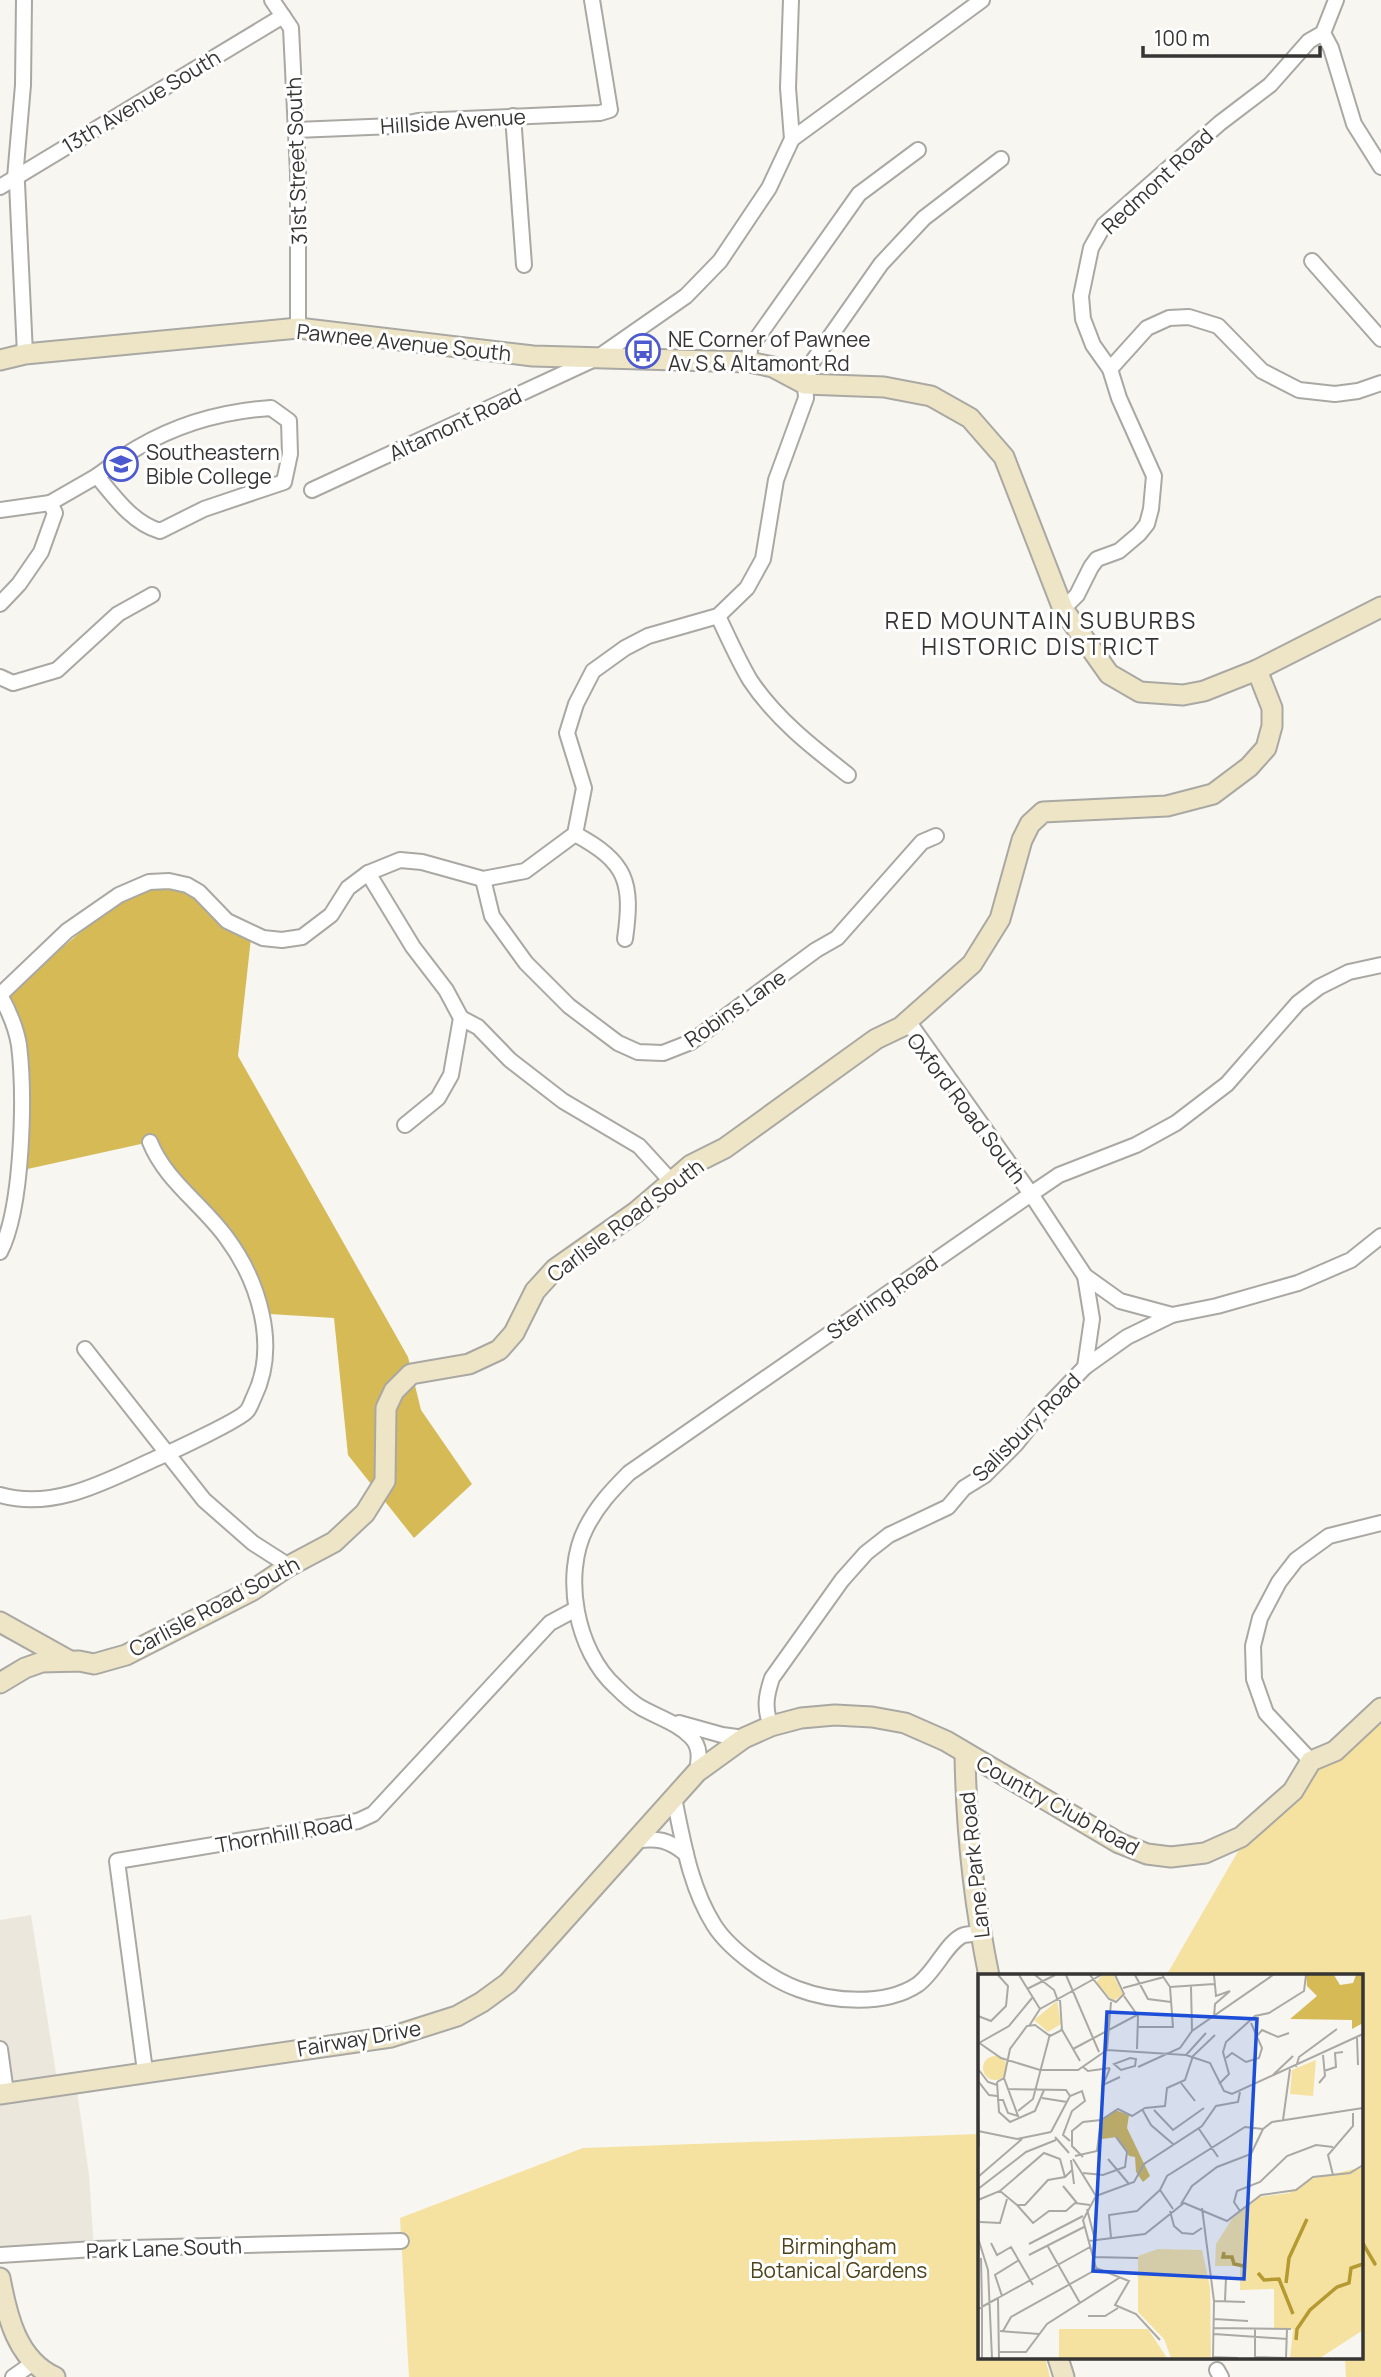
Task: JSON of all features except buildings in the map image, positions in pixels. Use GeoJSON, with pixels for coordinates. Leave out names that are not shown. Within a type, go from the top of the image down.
{"type":"FeatureCollection","features":[{"type":"Feature","properties":{"kind":"street"},"geometry":{"type":"LineString","coordinates":[[24,0],[23,85],[15,178],[25,354]]}},
{"type":"Feature","properties":{"kind":"street","name":"31st Street South"},"geometry":{"type":"LineString","coordinates":[[272,0],[291,28],[298,173],[298,328]]}},
{"type":"Feature","properties":{"kind":"street","name":"Hillside Avenue"},"geometry":{"type":"LineString","coordinates":[[296,130],[394,126],[418,121],[600,113],[610,110],[592,0]]}},
{"type":"Feature","properties":{"kind":"street"},"geometry":{"type":"LineString","coordinates":[[791,0],[788,88],[792,139]]}},
{"type":"Feature","properties":{"kind":"street"},"geometry":{"type":"LineString","coordinates":[[792,139],[982,0]]}},
{"type":"Feature","properties":{"kind":"street","name":"Redmont Road"},"geometry":{"type":"LineString","coordinates":[[1063,609],[1077,595],[1097,559],[1119,551],[1147,524],[1154,476],[1119,398],[1110,369],[1093,345],[1083,318],[1081,296],[1091,248],[1104,225],[1220,123],[1270,85],[1309,41],[1323,33],[1336,0]]}},
{"type":"Feature","properties":{"kind":"street","name":"13th Avenue South"},"geometry":{"type":"LineString","coordinates":[[0,187],[283,16]]}},
{"type":"Feature","properties":{"kind":"street"},"geometry":{"type":"LineString","coordinates":[[1323,33],[1331,48],[1354,124],[1380,161]]}},
{"type":"Feature","properties":{"kind":"street"},"geometry":{"type":"LineString","coordinates":[[513,116],[524,265]]}},
{"type":"Feature","properties":{"kind":"street","name":"Altamont Road"},"geometry":{"type":"LineString","coordinates":[[312,490],[597,358],[687,296],[720,261],[769,188],[792,139]]}},
{"type":"Feature","properties":{"kind":"street"},"geometry":{"type":"LineString","coordinates":[[749,362],[750,348],[859,194],[918,150]]}},
{"type":"Feature","properties":{"kind":"street"},"geometry":{"type":"LineString","coordinates":[[0,1252],[15,1200],[21,1136],[19,1043],[11,1016],[0,995],[67,931],[119,895],[149,882],[169,881],[187,885],[199,892],[227,921],[263,937],[282,940],[302,937],[331,915],[348,888],[368,873],[400,860],[483,879],[525,871],[575,834],[584,788],[567,733],[576,704],[593,671],[625,648],[648,636],[718,616],[747,588],[763,559],[776,480],[806,398],[805,384],[813,361],[881,264],[924,218],[1001,159]]}},
{"type":"Feature","properties":{"kind":"street"},"geometry":{"type":"LineString","coordinates":[[1312,261],[1381,339]]}},
{"type":"Feature","properties":{"kind":"street"},"geometry":{"type":"LineString","coordinates":[[1110,369],[1147,328],[1169,318],[1189,317],[1218,326],[1262,371],[1298,390],[1335,394],[1358,391],[1381,383]]}},
{"type":"Feature","properties":{"kind":"street","name":"Pawnee Avenue South"},"geometry":{"type":"LineString","coordinates":[[0,360],[25,354],[298,328],[533,356],[749,362],[773,367],[805,384]]}},
{"type":"Feature","properties":{"kind":"street"},"geometry":{"type":"LineString","coordinates":[[805,384],[884,387],[931,396],[970,418],[1004,457],[1063,609],[1109,674],[1140,692],[1183,695],[1204,691],[1257,670],[1381,607]]}},
{"type":"Feature","properties":{"kind":"street"},"geometry":{"type":"LineString","coordinates":[[0,510],[52,508],[136,448],[187,424],[237,410],[271,408],[289,421],[290,454],[284,482],[204,509],[160,531],[145,527],[97,476]]}},
{"type":"Feature","properties":{"kind":"street"},"geometry":{"type":"LineString","coordinates":[[0,604],[19,584],[41,552],[52,508]]}},
{"type":"Feature","properties":{"kind":"street"},"geometry":{"type":"LineString","coordinates":[[0,677],[13,683],[57,670],[118,614],[152,595]]}},
{"type":"Feature","properties":{"kind":"street"},"geometry":{"type":"LineString","coordinates":[[718,616],[749,678],[767,704],[815,749],[848,775]]}},
{"type":"Feature","properties":{"kind":"street","name":"Carlisle Road South"},"geometry":{"type":"LineString","coordinates":[[0,1683],[25,1668],[42,1662],[94,1664],[126,1655],[253,1590],[289,1566],[334,1542],[365,1514],[385,1481],[386,1408],[394,1391],[411,1374],[469,1364],[499,1350],[514,1333],[535,1291],[555,1269],[636,1212],[691,1165],[725,1148],[876,1039],[901,1027],[972,964],[1000,919],[1022,840],[1030,824],[1043,812],[1167,806],[1213,794],[1249,767],[1266,748],[1272,726],[1272,708],[1257,670]]}},
{"type":"Feature","properties":{"kind":"street"},"geometry":{"type":"LineString","coordinates":[[575,834],[600,848],[615,863],[627,888],[629,909],[625,940]]}},
{"type":"Feature","properties":{"kind":"street","name":"Robins Lane"},"geometry":{"type":"LineString","coordinates":[[483,879],[492,916],[526,964],[569,1006],[618,1043],[638,1052],[663,1053],[691,1042],[816,950],[837,938],[922,842],[936,836]]}},
{"type":"Feature","properties":{"kind":"street"},"geometry":{"type":"LineString","coordinates":[[368,873],[413,947],[446,990],[461,1018],[478,1027],[510,1060],[563,1101],[639,1146],[671,1181]]}},
{"type":"Feature","properties":{"kind":"street","name":"Sterling Road"},"geometry":{"type":"LineString","coordinates":[[697,1772],[699,1758],[693,1738],[638,1706],[612,1684],[593,1657],[581,1629],[576,1609],[575,1568],[585,1530],[603,1499],[629,1473],[1059,1175],[1136,1144],[1176,1123],[1227,1084],[1298,1003],[1319,987],[1349,972],[1381,965]]}},
{"type":"Feature","properties":{"kind":"street"},"geometry":{"type":"LineString","coordinates":[[405,1125],[438,1098],[451,1074],[461,1018]]}},
{"type":"Feature","properties":{"kind":"street","name":"Oxford Road South"},"geometry":{"type":"LineString","coordinates":[[901,1027],[913,1028],[1031,1194],[1085,1276]]}},
{"type":"Feature","properties":{"kind":"street"},"geometry":{"type":"LineString","coordinates":[[0,1495],[48,1500],[83,1490],[168,1454],[246,1413],[262,1381],[267,1337],[251,1278],[226,1237],[157,1161],[150,1142]]}},
{"type":"Feature","properties":{"kind":"street","name":"Salisbury Road"},"geometry":{"type":"LineString","coordinates":[[771,1726],[766,1713],[766,1697],[772,1678],[842,1580],[866,1553],[889,1535],[948,1507],[964,1488],[985,1475],[1085,1367],[1128,1337],[1172,1315],[1217,1306],[1298,1283],[1351,1259],[1381,1236]]}},
{"type":"Feature","properties":{"kind":"street"},"geometry":{"type":"LineString","coordinates":[[1085,1276],[1120,1301],[1172,1315]]}},
{"type":"Feature","properties":{"kind":"street"},"geometry":{"type":"LineString","coordinates":[[1085,1276],[1092,1319],[1085,1367]]}},
{"type":"Feature","properties":{"kind":"street"},"geometry":{"type":"LineString","coordinates":[[85,1349],[204,1500],[253,1543],[289,1566]]}},
{"type":"Feature","properties":{"kind":"street"},"geometry":{"type":"LineString","coordinates":[[1311,1762],[1266,1713],[1254,1679],[1253,1646],[1260,1618],[1279,1582],[1296,1560],[1329,1536],[1381,1523]]}},
{"type":"Feature","properties":{"kind":"street","name":"Thornhill Road"},"geometry":{"type":"LineString","coordinates":[[145,2071],[117,1861],[358,1821],[373,1814],[550,1623],[576,1609]]}},
{"type":"Feature","properties":{"kind":"street"},"geometry":{"type":"LineString","coordinates":[[0,1622],[70,1661]]}},
{"type":"Feature","properties":{"kind":"street","name":"Country Club Road"},"geometry":{"type":"LineString","coordinates":[[771,1726],[801,1718],[835,1715],[872,1717],[905,1723],[946,1741],[1119,1843],[1147,1854],[1171,1857],[1205,1853],[1241,1837],[1293,1791],[1311,1762],[1335,1751],[1381,1708]]}},
{"type":"Feature","properties":{"kind":"street","name":"Sterling Road"},"geometry":{"type":"LineString","coordinates":[[664,1719],[722,1735],[744,1738]]}},
{"type":"Feature","properties":{"kind":"street","name":"Fairway Drive"},"geometry":{"type":"LineString","coordinates":[[3,2093],[391,2037],[457,2016],[482,2003],[508,1983],[697,1772],[744,1738],[771,1726]]}},
{"type":"Feature","properties":{"kind":"street","name":"Lane Park Road"},"geometry":{"type":"LineString","coordinates":[[965,1753],[965,1795],[980,1933],[989,1974]]}},
{"type":"Feature","properties":{"kind":"street"},"geometry":{"type":"LineString","coordinates":[[674,1798],[686,1854],[701,1903],[715,1927],[734,1948],[778,1979],[799,1989],[832,1997],[867,1999],[893,1994],[918,1985],[939,1964],[953,1942],[964,1935],[980,1933]]}},
{"type":"Feature","properties":{"kind":"street"},"geometry":{"type":"LineString","coordinates":[[635,1841],[662,1839],[674,1844],[686,1854]]}},
{"type":"Feature","properties":{"kind":"street"},"geometry":{"type":"LineString","coordinates":[[0,2049],[3,2093]]}},
{"type":"Feature","properties":{"kind":"street","name":"Park Lane South"},"geometry":{"type":"LineString","coordinates":[[0,2255],[93,2249],[401,2241]]}},
{"type":"Feature","properties":{"kind":"street"},"geometry":{"type":"LineString","coordinates":[[0,2278],[4,2302],[15,2334],[33,2363],[55,2377]]}},
{"type":"Feature","properties":{"kind":"street"},"geometry":{"type":"LineString","coordinates":[[1059,2360],[1064,2377]]}},
{"type":"Feature","properties":{"kind":"street"},"geometry":{"type":"LineString","coordinates":[[13,2377],[33,2363]]}},
{"type":"Feature","properties":{"kind":"shaded area"},"geometry":{"type":"Polygon","coordinates":[[[152,885],[177,886],[197,895],[219,925],[251,938],[238,1056],[408,1357],[421,1410],[472,1484],[414,1538],[348,1455],[334,1318],[270,1314],[251,1269],[150,1142],[23,1170],[8,993],[125,895],[152,885]]]}},
{"type":"Feature","properties":{"kind":"shaded area"},"geometry":{"type":"Polygon","coordinates":[[[31,1915],[58,2086],[76,2084],[89,2175],[94,2249],[0,2255],[0,1920],[31,1915]]]}},
{"type":"Feature","properties":{"kind":"green space"},"geometry":{"type":"Polygon","coordinates":[[[1381,1715],[1381,2377],[1346,2377],[1345,2360],[1364,2360],[1364,1974],[1167,1974],[1244,1841],[1314,1765],[1381,1715]]]}},
{"type":"Feature","properties":{"kind":"green space","name":"Birmingham Botanical Gardens"},"geometry":{"type":"Polygon","coordinates":[[[978,2134],[978,2360],[1046,2360],[1050,2377],[409,2377],[400,2218],[583,2148],[978,2134]]]}},
{"type":"Feature","properties":{"kind":"waterway"},"geometry":{"type":"LineString","coordinates":[[1364,2245],[1375,2264]]}},
{"type":"Feature","properties":{"kind":"place","name":"NE Corner of Pawnee Av S & Altamont Rd"},"geometry":{"type":"Point","coordinates":[643,351]}},
{"type":"Feature","properties":{"kind":"place","name":"Southeastern Bible College"},"geometry":{"type":"Point","coordinates":[121,464]}},
{"type":"Feature","properties":{"kind":"district","name":"RED MOUNTAIN SUBURBS HISTORIC DISTRICT"},"geometry":{"type":"Point","coordinates":[1041,633]}}]}
